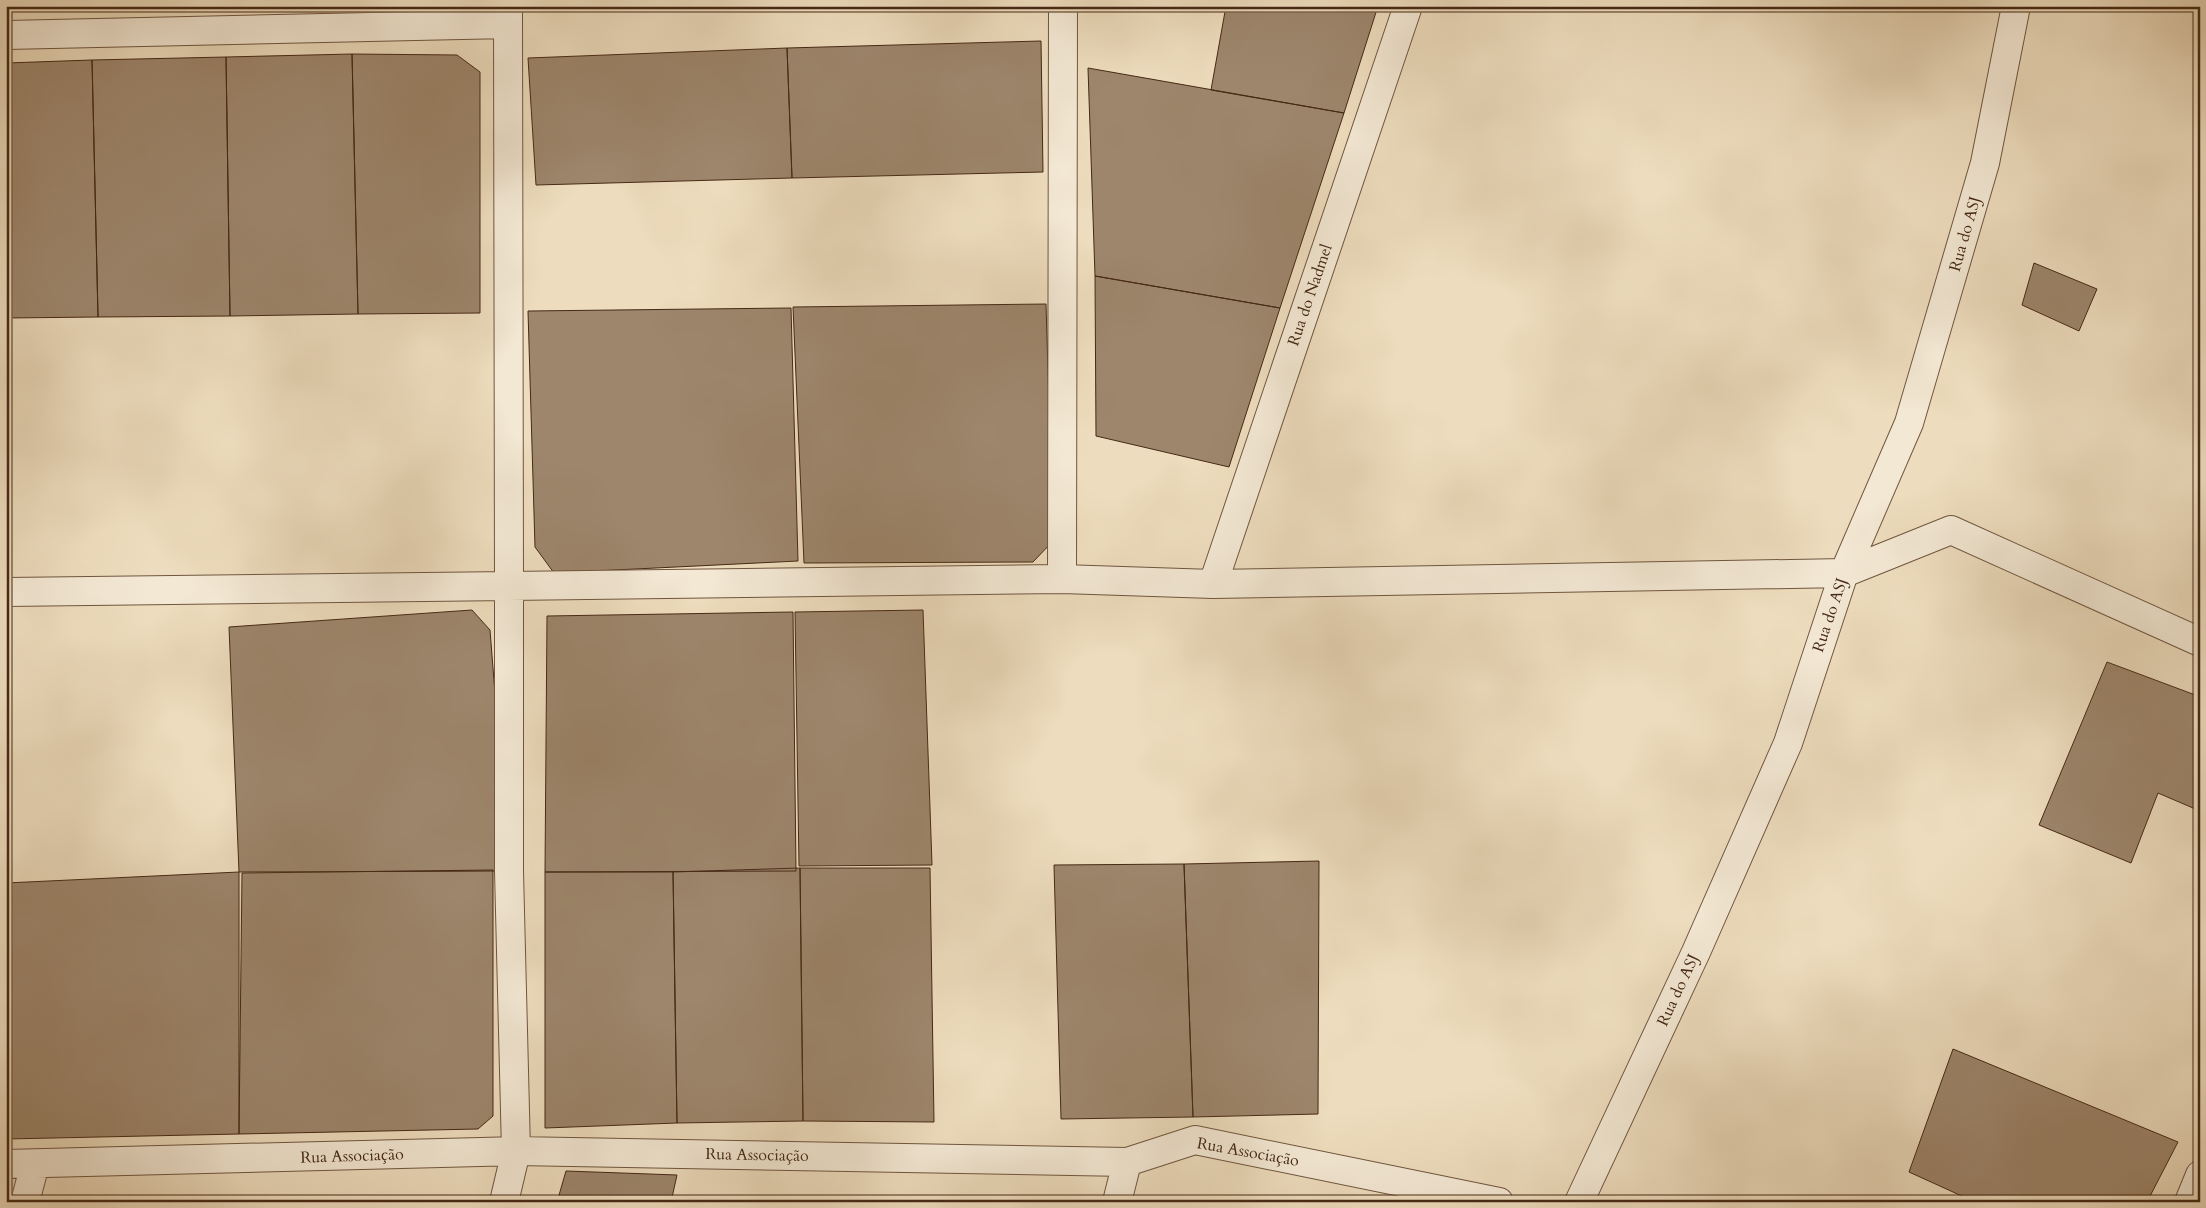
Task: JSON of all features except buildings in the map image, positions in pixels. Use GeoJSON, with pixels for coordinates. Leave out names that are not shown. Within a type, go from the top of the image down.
{"type":"FeatureCollection","features":[{"type":"Feature","properties":{"kind":"street"},"geometry":{"type":"LineString","coordinates":[[1062,579],[1063,6]]}},
{"type":"Feature","properties":{"kind":"street","name":"Rua do Nadmel"},"geometry":{"type":"LineString","coordinates":[[1212,584],[1408,6]]}},
{"type":"Feature","properties":{"kind":"street","name":"Rua do ASJ"},"geometry":{"type":"LineString","coordinates":[[1579,1202],[1696,952],[1788,743],[1844,573],[1912,413],[1985,163],[2016,6]]}},
{"type":"Feature","properties":{"kind":"street"},"geometry":{"type":"LineString","coordinates":[[6,35],[508,15],[509,871],[516,1151],[504,1202]]}},
{"type":"Feature","properties":{"kind":"street"},"geometry":{"type":"LineString","coordinates":[[6,592],[1062,579],[1212,584],[1844,573],[1952,530],[2200,642]]}},
{"type":"Feature","properties":{"kind":"street","name":"Rua Associação"},"geometry":{"type":"LineString","coordinates":[[6,1164],[516,1151],[1127,1162],[1195,1140],[1499,1202]]}},
{"type":"Feature","properties":{"kind":"street"},"geometry":{"type":"LineString","coordinates":[[1117,1202],[1127,1162]]}},
{"type":"Feature","properties":{"kind":"street"},"geometry":{"type":"LineString","coordinates":[[25,1202],[35,1164]]}},
{"type":"Feature","properties":{"kind":"street"},"geometry":{"type":"LineString","coordinates":[[2189,1202],[2200,1175]]}}]}
